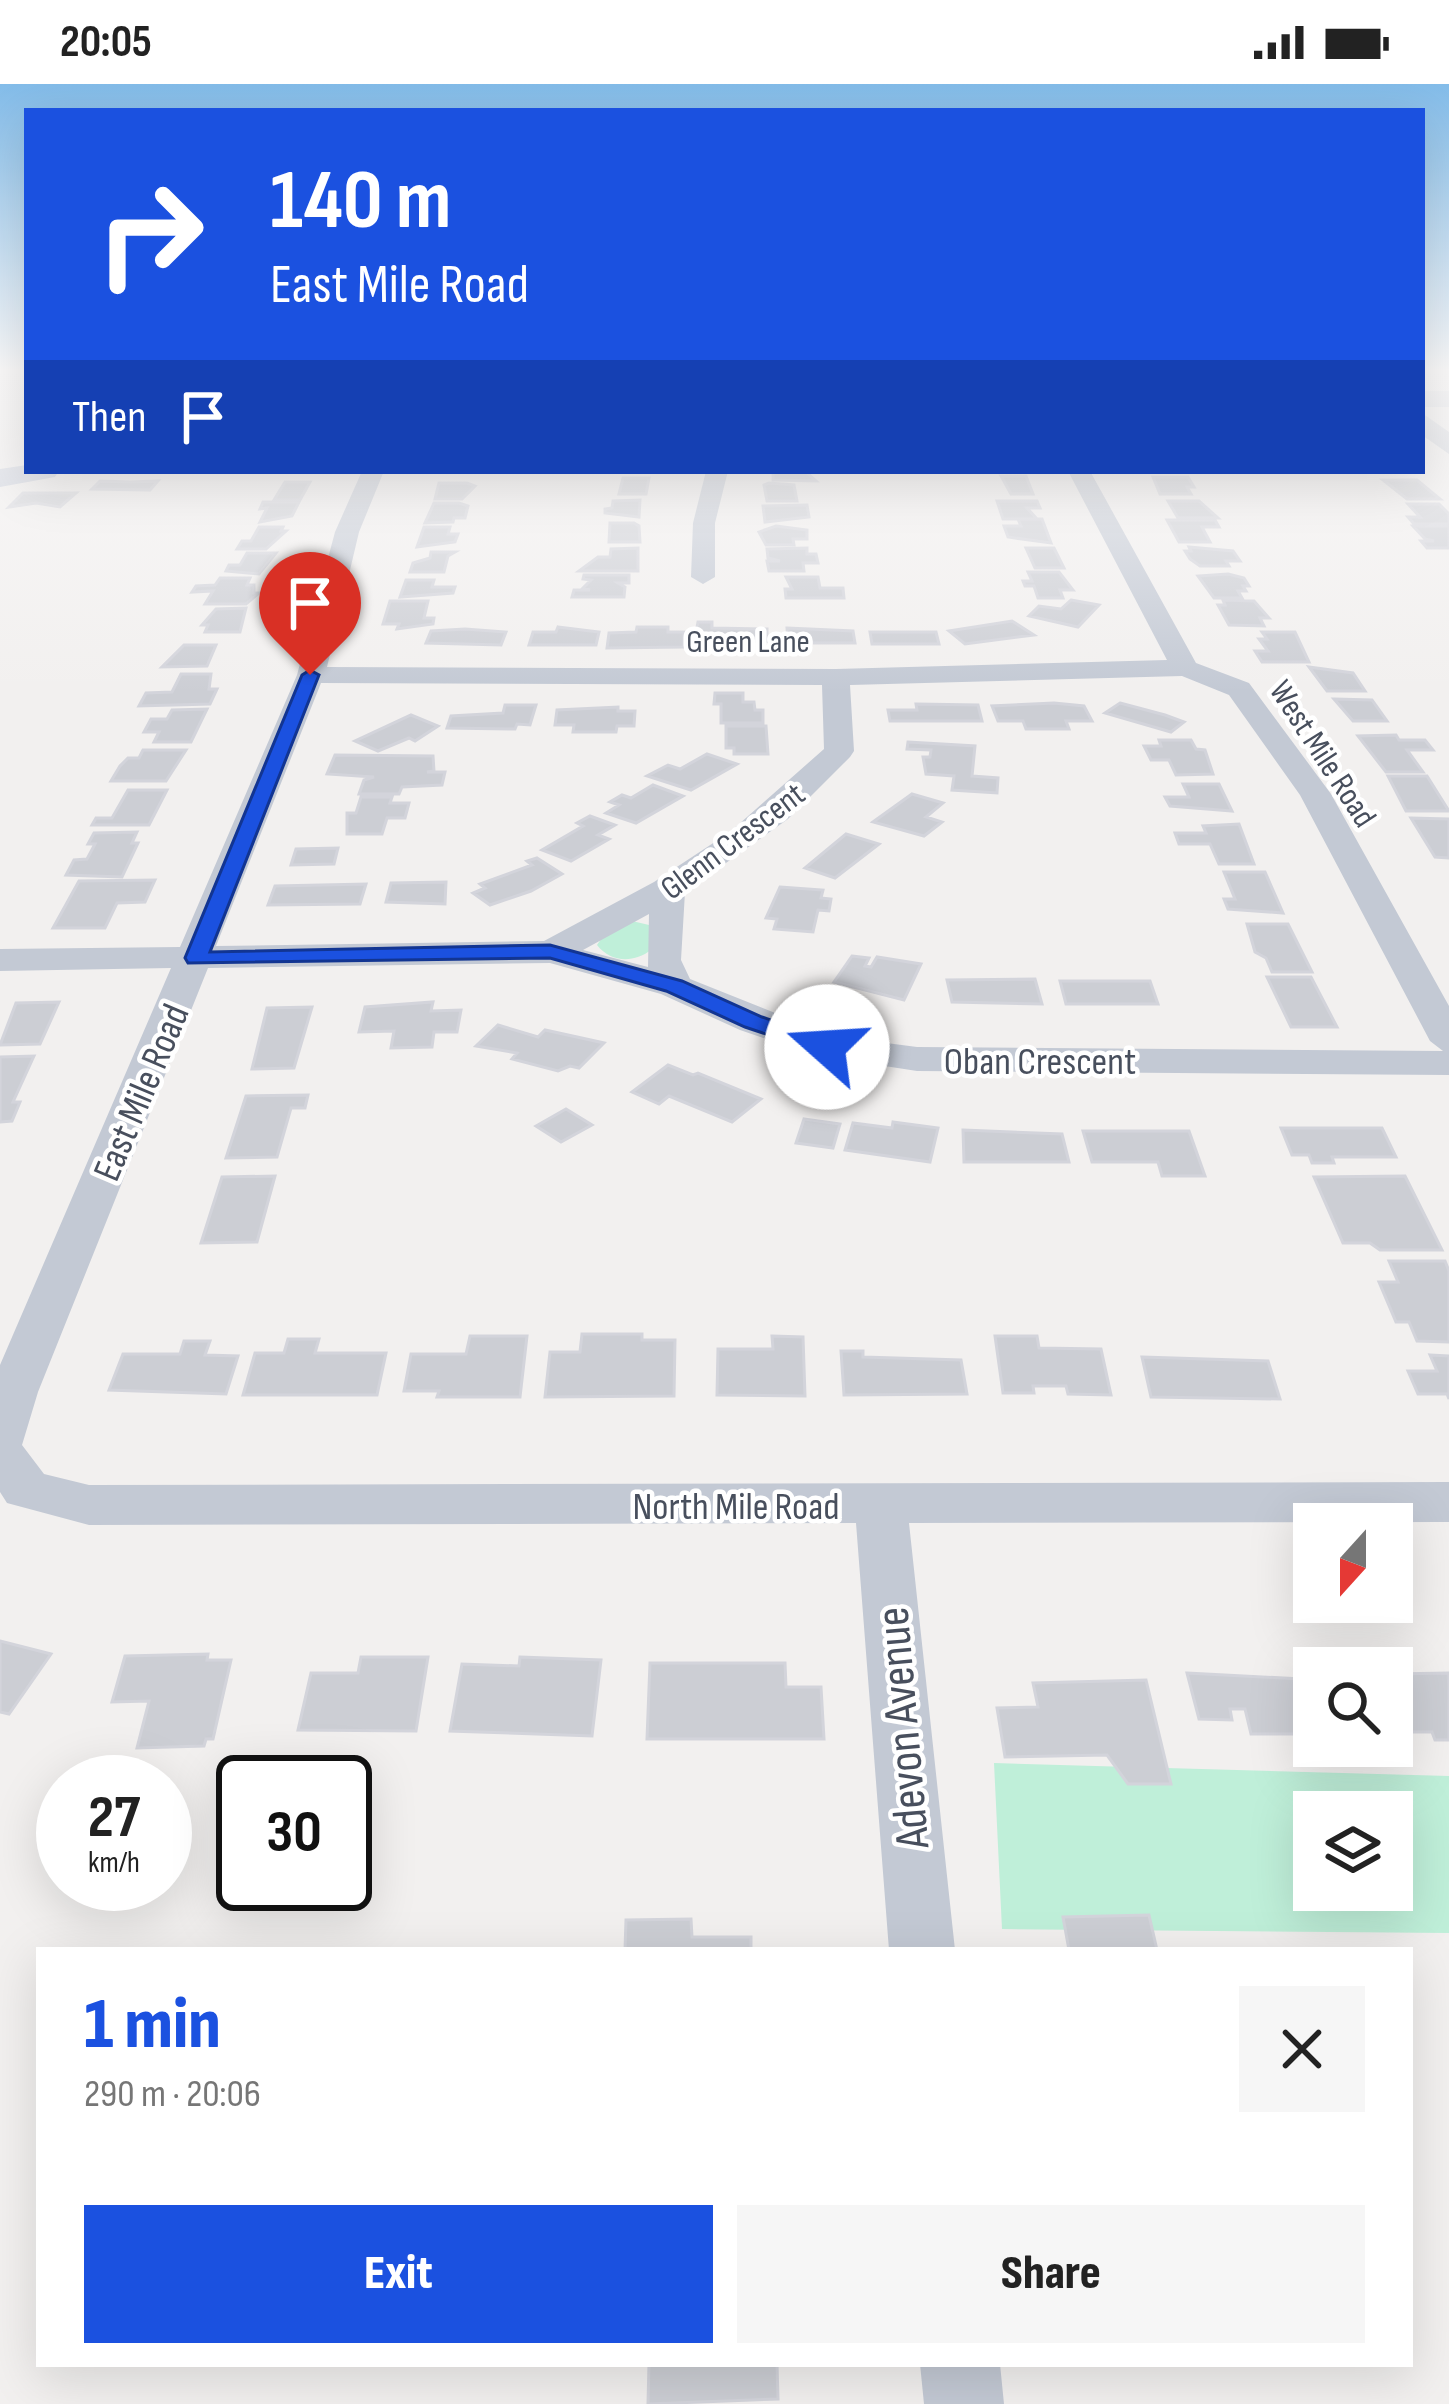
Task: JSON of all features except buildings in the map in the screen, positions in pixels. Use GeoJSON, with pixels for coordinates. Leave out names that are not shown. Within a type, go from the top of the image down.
{"type":"FeatureCollection","features":[{"type":"Feature","properties":{"kind":"street","name":"East Mile Road"},"geometry":{"type":"LineString","coordinates":[[0,1440],[13,1392],[310,675],[347,532],[371,475]]}},
{"type":"Feature","properties":{"kind":"street"},"geometry":{"type":"LineString","coordinates":[[703,577],[704,523],[716,475]]}},
{"type":"Feature","properties":{"kind":"street"},"geometry":{"type":"LineString","coordinates":[[1081,475],[1186,668]]}},
{"type":"Feature","properties":{"kind":"street","name":"Green Lane"},"geometry":{"type":"LineString","coordinates":[[310,675],[836,677],[1186,668]]}},
{"type":"Feature","properties":{"kind":"street","name":"West Mile Road"},"geometry":{"type":"LineString","coordinates":[[1186,668],[1239,689],[1315,794],[1449,1041]]}},
{"type":"Feature","properties":{"kind":"street","name":"Glenn Crescent"},"geometry":{"type":"LineString","coordinates":[[550,952],[668,892],[816,778],[839,751],[836,677]]}},
{"type":"Feature","properties":{"kind":"street"},"geometry":{"type":"LineString","coordinates":[[668,892],[663,960],[674,986]]}},
{"type":"Feature","properties":{"kind":"street","name":"Oban Crescent"},"geometry":{"type":"LineString","coordinates":[[0,960],[550,952],[674,986],[754,1022],[827,1047],[917,1059],[1449,1063]]}},
{"type":"Feature","properties":{"kind":"street","name":"North Mile Road"},"geometry":{"type":"LineString","coordinates":[[13,1471],[89,1505],[1449,1502]]}},
{"type":"Feature","properties":{"kind":"street","name":"Adevon Avenue"},"geometry":{"type":"LineString","coordinates":[[880,1505],[922,1947]]}},
{"type":"Feature","properties":{"kind":"street"},"geometry":{"type":"LineString","coordinates":[[960,2367],[964,2404]]}},
{"type":"Feature","properties":{"kind":"green space"},"geometry":{"type":"Polygon","coordinates":[[[632,921],[649,925],[651,950],[623,959],[597,945],[603,936],[632,921]]]}},
{"type":"Feature","properties":{"kind":"green space"},"geometry":{"type":"Polygon","coordinates":[[[994,1763],[1449,1776],[1449,1933],[1002,1929],[994,1763]]]}},
{"type":"Feature","properties":{"kind":"route"},"geometry":{"type":"LineString","coordinates":[[310,675],[196,958],[550,952],[674,986],[754,1022],[827,1047]]}}]}
